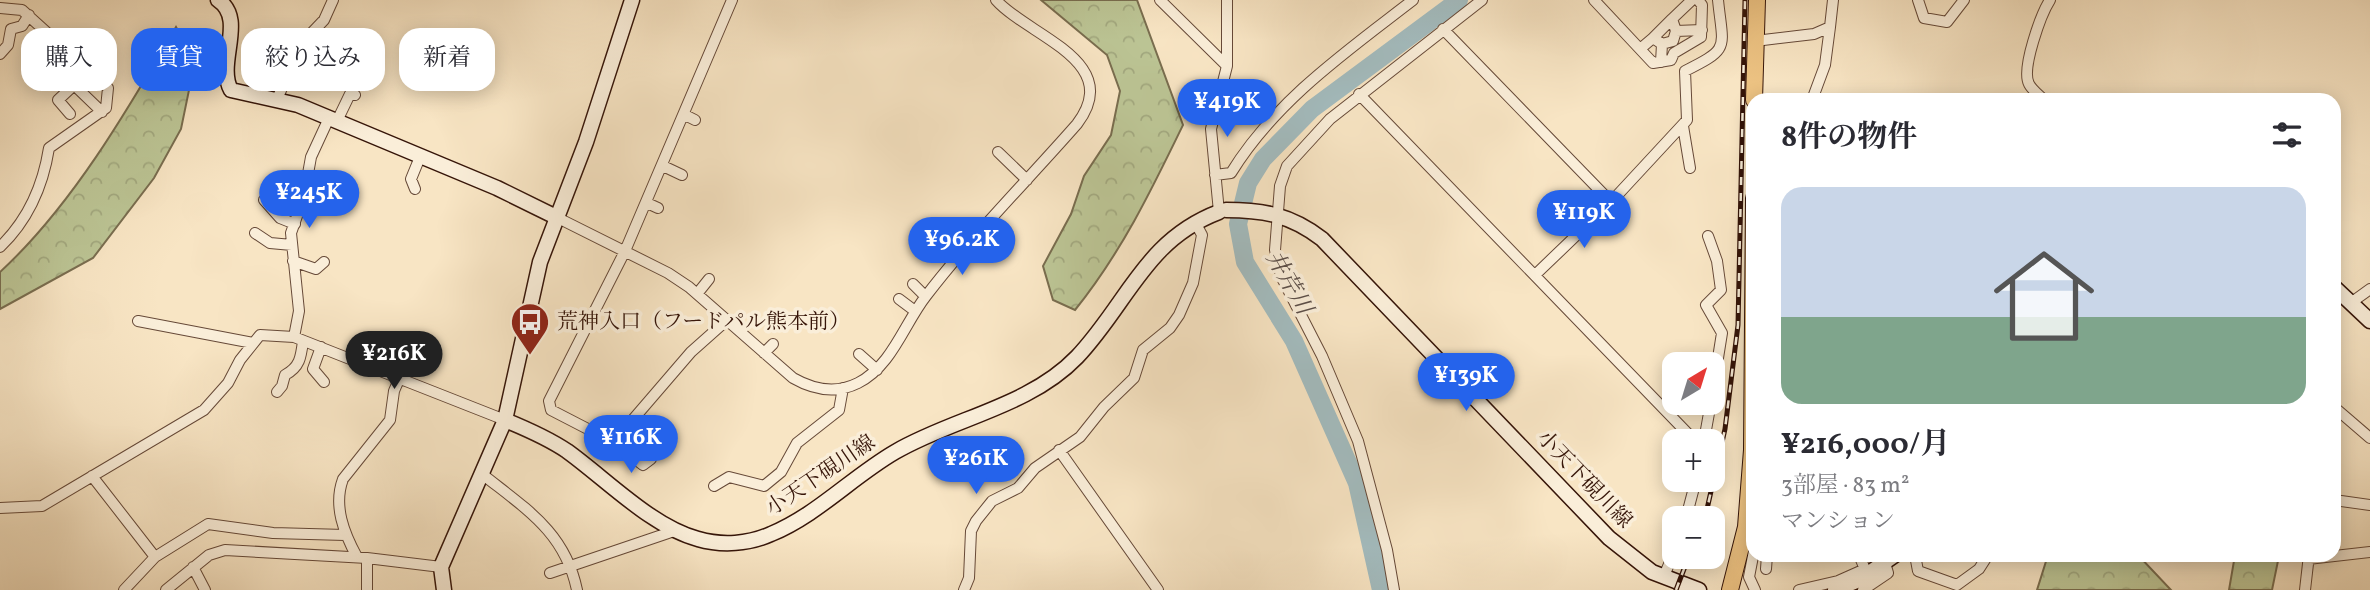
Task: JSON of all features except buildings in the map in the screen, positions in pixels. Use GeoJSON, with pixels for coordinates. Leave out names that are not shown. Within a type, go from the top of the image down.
{"type":"FeatureCollection","features":[{"type":"Feature","properties":{"kind":"main road"},"geometry":{"type":"LineString","coordinates":[[218,0],[228,7],[232,18],[225,80],[231,90],[277,99],[333,120],[556,217]]}},
{"type":"Feature","properties":{"kind":"main road"},"geometry":{"type":"LineString","coordinates":[[444,590],[441,567],[505,419],[527,310],[556,217],[586,142],[632,0]]}},
{"type":"Feature","properties":{"kind":"main road"},"geometry":{"type":"LineString","coordinates":[[1754,93],[1757,0]]}},
{"type":"Feature","properties":{"kind":"main road","name":"小天下硯川線"},"geometry":{"type":"LineString","coordinates":[[505,419],[564,449],[677,530],[698,539],[722,544],[749,542],[768,536],[806,516],[895,452],[1021,396],[1075,359],[1097,334],[1162,245],[1195,222],[1226,211],[1274,213],[1305,225],[1322,239],[1609,538],[1631,557],[1664,576],[1696,589]]}},
{"type":"Feature","properties":{"kind":"main road"},"geometry":{"type":"LineString","coordinates":[[2341,292],[2370,321]]}},
{"type":"Feature","properties":{"kind":"main road"},"geometry":{"type":"LineString","coordinates":[[1730,590],[1746,527]]}},
{"type":"Feature","properties":{"kind":"main road"},"geometry":{"type":"LineString","coordinates":[[1835,590],[1884,562]]}},
{"type":"Feature","properties":{"kind":"street"},"geometry":{"type":"LineString","coordinates":[[0,8],[8,0]]}},
{"type":"Feature","properties":{"kind":"street"},"geometry":{"type":"LineString","coordinates":[[277,99],[303,42],[324,20],[333,0]]}},
{"type":"Feature","properties":{"kind":"street"},"geometry":{"type":"LineString","coordinates":[[651,459],[643,465],[612,443],[557,415],[551,410],[549,401],[625,251],[663,166],[690,117],[732,0]]}},
{"type":"Feature","properties":{"kind":"street"},"geometry":{"type":"LineString","coordinates":[[556,217],[668,273],[806,385],[830,390],[858,383],[877,370],[925,296],[1084,114],[1089,103],[1087,79],[1073,55],[1013,18],[996,0]]}},
{"type":"Feature","properties":{"kind":"street"},"geometry":{"type":"LineString","coordinates":[[1160,0],[1227,66]]}},
{"type":"Feature","properties":{"kind":"street"},"geometry":{"type":"LineString","coordinates":[[1226,211],[1215,176],[1211,129],[1227,66],[1227,0]]}},
{"type":"Feature","properties":{"kind":"street"},"geometry":{"type":"LineString","coordinates":[[1215,176],[1231,173],[1268,121],[1302,89],[1413,0]]}},
{"type":"Feature","properties":{"kind":"street"},"geometry":{"type":"LineString","coordinates":[[1394,590],[1387,550],[1358,441],[1322,356],[1281,276],[1275,250],[1274,213],[1287,166],[1330,119],[1482,0]]}},
{"type":"Feature","properties":{"kind":"street"},"geometry":{"type":"LineString","coordinates":[[1594,0],[1653,63],[1671,60],[1674,53],[1694,44],[1701,37],[1702,5],[1698,0]]}},
{"type":"Feature","properties":{"kind":"street"},"geometry":{"type":"LineString","coordinates":[[1640,49],[1692,0]]}},
{"type":"Feature","properties":{"kind":"street"},"geometry":{"type":"LineString","coordinates":[[1535,275],[1611,202],[1687,120],[1685,71],[1718,55],[1721,48],[1722,30],[1718,0]]}},
{"type":"Feature","properties":{"kind":"street"},"geometry":{"type":"LineString","coordinates":[[1815,93],[1825,65],[1833,0]]}},
{"type":"Feature","properties":{"kind":"street"},"geometry":{"type":"LineString","coordinates":[[1918,0],[1924,18],[1947,22],[1964,0]]}},
{"type":"Feature","properties":{"kind":"street"},"geometry":{"type":"LineString","coordinates":[[2037,93],[2028,84],[2026,73],[2044,10],[2050,0]]}},
{"type":"Feature","properties":{"kind":"street"},"geometry":{"type":"LineString","coordinates":[[0,8],[22,10],[29,15],[108,88],[106,108],[49,148],[46,168],[29,212],[0,247]]}},
{"type":"Feature","properties":{"kind":"street"},"geometry":{"type":"LineString","coordinates":[[0,54],[8,45],[12,29],[22,26],[29,15]]}},
{"type":"Feature","properties":{"kind":"street"},"geometry":{"type":"LineString","coordinates":[[1653,38],[1662,44],[1673,41],[1676,31],[1672,19]]}},
{"type":"Feature","properties":{"kind":"street"},"geometry":{"type":"LineString","coordinates":[[1755,41],[1814,34],[1830,27]]}},
{"type":"Feature","properties":{"kind":"street"},"geometry":{"type":"LineString","coordinates":[[1443,29],[1611,202]]}},
{"type":"Feature","properties":{"kind":"street"},"geometry":{"type":"LineString","coordinates":[[1676,31],[1702,30]]}},
{"type":"Feature","properties":{"kind":"street"},"geometry":{"type":"LineString","coordinates":[[1661,62],[1662,44]]}},
{"type":"Feature","properties":{"kind":"street"},"geometry":{"type":"LineString","coordinates":[[70,114],[58,100],[74,85],[102,111]]}},
{"type":"Feature","properties":{"kind":"street"},"geometry":{"type":"LineString","coordinates":[[277,392],[285,375],[295,370],[300,362],[299,311],[291,233],[304,196],[310,157],[350,94],[355,95]]}},
{"type":"Feature","properties":{"kind":"street"},"geometry":{"type":"LineString","coordinates":[[1359,94],[1683,429]]}},
{"type":"Feature","properties":{"kind":"street"},"geometry":{"type":"LineString","coordinates":[[1683,126],[1690,168]]}},
{"type":"Feature","properties":{"kind":"street"},"geometry":{"type":"LineString","coordinates":[[998,152],[1027,180]]}},
{"type":"Feature","properties":{"kind":"street"},"geometry":{"type":"LineString","coordinates":[[415,189],[411,179],[420,157]]}},
{"type":"Feature","properties":{"kind":"street"},"geometry":{"type":"LineString","coordinates":[[663,166],[682,175]]}},
{"type":"Feature","properties":{"kind":"street"},"geometry":{"type":"LineString","coordinates":[[264,200],[280,218],[295,224]]}},
{"type":"Feature","properties":{"kind":"street"},"geometry":{"type":"LineString","coordinates":[[647,203],[658,208]]}},
{"type":"Feature","properties":{"kind":"street"},"geometry":{"type":"LineString","coordinates":[[964,590],[969,578],[971,531],[976,521],[992,501],[1018,488],[1035,468],[1080,437],[1104,407],[1134,378],[1143,350],[1170,328],[1179,315],[1193,283],[1202,235],[1195,222]]}},
{"type":"Feature","properties":{"kind":"street"},"geometry":{"type":"LineString","coordinates":[[255,233],[270,243],[292,245]]}},
{"type":"Feature","properties":{"kind":"street"},"geometry":{"type":"LineString","coordinates":[[1707,236],[1717,261],[1721,290],[1706,305],[1722,333],[1719,352]]}},
{"type":"Feature","properties":{"kind":"street"},"geometry":{"type":"LineString","coordinates":[[945,239],[961,255]]}},
{"type":"Feature","properties":{"kind":"street"},"geometry":{"type":"LineString","coordinates":[[293,261],[316,269],[324,262]]}},
{"type":"Feature","properties":{"kind":"street"},"geometry":{"type":"LineString","coordinates":[[697,294],[709,279]]}},
{"type":"Feature","properties":{"kind":"street"},"geometry":{"type":"LineString","coordinates":[[913,284],[925,296]]}},
{"type":"Feature","properties":{"kind":"street"},"geometry":{"type":"LineString","coordinates":[[2352,302],[2370,289]]}},
{"type":"Feature","properties":{"kind":"street"},"geometry":{"type":"LineString","coordinates":[[900,299],[915,311]]}},
{"type":"Feature","properties":{"kind":"street"},"geometry":{"type":"LineString","coordinates":[[612,443],[691,352],[727,320]]}},
{"type":"Feature","properties":{"kind":"street"},"geometry":{"type":"LineString","coordinates":[[138,321],[253,344]]}},
{"type":"Feature","properties":{"kind":"street"},"geometry":{"type":"LineString","coordinates":[[0,508],[43,506],[204,410],[228,383],[240,360],[260,335],[298,339],[505,419]]}},
{"type":"Feature","properties":{"kind":"street"},"geometry":{"type":"LineString","coordinates":[[764,353],[773,344]]}},
{"type":"Feature","properties":{"kind":"street"},"geometry":{"type":"LineString","coordinates":[[321,347],[313,369],[324,382]]}},
{"type":"Feature","properties":{"kind":"street"},"geometry":{"type":"LineString","coordinates":[[859,354],[877,370]]}},
{"type":"Feature","properties":{"kind":"street"},"geometry":{"type":"LineString","coordinates":[[367,590],[362,558],[345,535],[339,504],[343,479],[390,420],[394,391],[400,377]]}},
{"type":"Feature","properties":{"kind":"street"},"geometry":{"type":"LineString","coordinates":[[714,486],[729,477],[764,486],[775,480],[797,443],[839,410],[843,388]]}},
{"type":"Feature","properties":{"kind":"street"},"geometry":{"type":"LineString","coordinates":[[2341,413],[2370,438]]}},
{"type":"Feature","properties":{"kind":"street"},"geometry":{"type":"LineString","coordinates":[[1059,450],[1158,590]]}},
{"type":"Feature","properties":{"kind":"street"},"geometry":{"type":"LineString","coordinates":[[482,474],[563,547],[577,590]]}},
{"type":"Feature","properties":{"kind":"street"},"geometry":{"type":"LineString","coordinates":[[92,477],[155,557]]}},
{"type":"Feature","properties":{"kind":"street"},"geometry":{"type":"LineString","coordinates":[[2341,501],[2370,505]]}},
{"type":"Feature","properties":{"kind":"street"},"geometry":{"type":"LineString","coordinates":[[124,590],[155,557],[208,524],[273,533],[345,535]]}},
{"type":"Feature","properties":{"kind":"street"},"geometry":{"type":"LineString","coordinates":[[550,573],[677,530]]}},
{"type":"Feature","properties":{"kind":"street"},"geometry":{"type":"LineString","coordinates":[[166,590],[209,555],[241,549],[441,567]]}},
{"type":"Feature","properties":{"kind":"street"},"geometry":{"type":"LineString","coordinates":[[2341,554],[2370,552]]}},
{"type":"Feature","properties":{"kind":"street"},"geometry":{"type":"LineString","coordinates":[[1752,562],[1749,577],[1755,590]]}},
{"type":"Feature","properties":{"kind":"street"},"geometry":{"type":"LineString","coordinates":[[1766,562],[1766,569]]}},
{"type":"Feature","properties":{"kind":"street"},"geometry":{"type":"LineString","coordinates":[[1799,590],[1866,572],[1861,562]]}},
{"type":"Feature","properties":{"kind":"street"},"geometry":{"type":"LineString","coordinates":[[1863,590],[1888,573],[1890,562]]}},
{"type":"Feature","properties":{"kind":"street"},"geometry":{"type":"LineString","coordinates":[[1916,562],[1918,571],[1957,585],[1979,569],[1984,562]]}},
{"type":"Feature","properties":{"kind":"street"},"geometry":{"type":"LineString","coordinates":[[2305,590],[2308,562]]}},
{"type":"Feature","properties":{"kind":"street"},"geometry":{"type":"LineString","coordinates":[[193,567],[205,590]]}},
{"type":"Feature","properties":{"kind":"street"},"geometry":{"type":"LineString","coordinates":[[1664,576],[1667,569]]}},
{"type":"Feature","properties":{"kind":"green space"},"geometry":{"type":"Polygon","coordinates":[[[1041,0],[1137,0],[1183,125],[1121,244],[1075,310],[1053,300],[1043,266],[1071,214],[1084,176],[1111,135],[1120,91],[1107,55],[1041,0]]]}},
{"type":"Feature","properties":{"kind":"green space"},"geometry":{"type":"Polygon","coordinates":[[[189,91],[181,129],[154,178],[93,258],[0,309],[0,272],[51,218],[74,188],[138,92],[189,91]]]}},
{"type":"Feature","properties":{"kind":"green space"},"geometry":{"type":"Polygon","coordinates":[[[2046,562],[2145,562],[2171,590],[2037,590],[2046,562]]]}},
{"type":"Feature","properties":{"kind":"green space"},"geometry":{"type":"Polygon","coordinates":[[[2234,562],[2278,562],[2272,590],[2229,590],[2234,562]]]}},
{"type":"Feature","properties":{"kind":"waterway","name":"井芹川"},"geometry":{"type":"LineString","coordinates":[[1381,590],[1357,483],[1294,341],[1245,262],[1238,224],[1248,183],[1263,159],[1312,109],[1459,0]]}},
{"type":"Feature","properties":{"kind":"railway"},"geometry":{"type":"LineString","coordinates":[[1708,506],[1725,429],[1738,325],[1745,0]]}},
{"type":"Feature","properties":{"kind":"railway"},"geometry":{"type":"LineString","coordinates":[[1676,590],[1684,569]]}},
{"type":"Feature","properties":{"kind":"place","name":"荒神入口（フードパル熊本前）"},"geometry":{"type":"Point","coordinates":[530,356]}}]}
